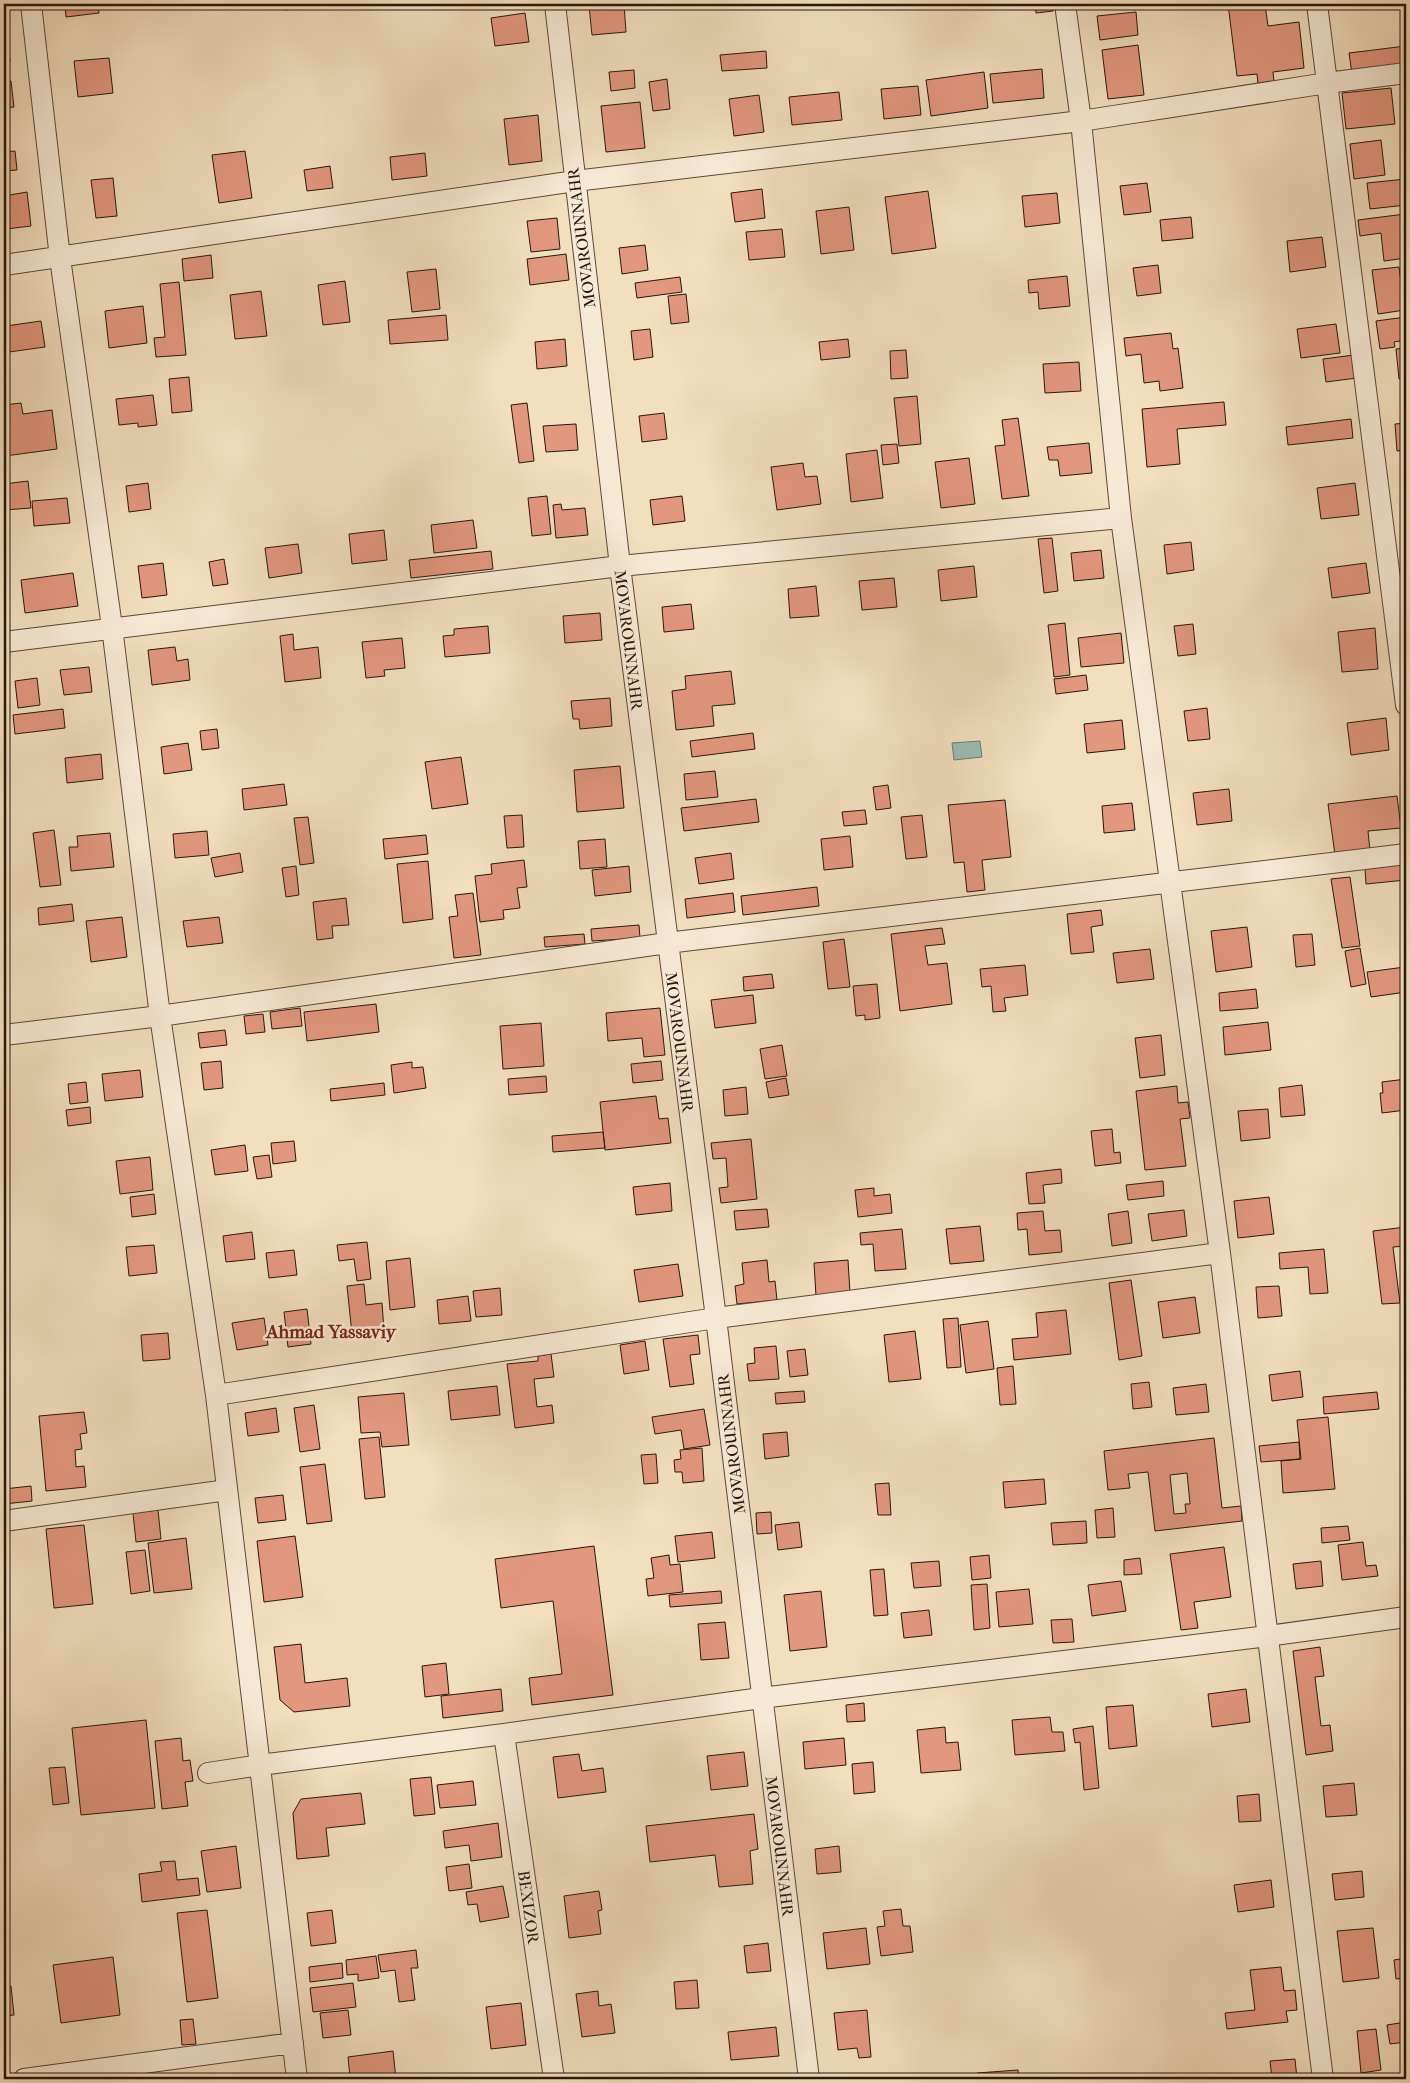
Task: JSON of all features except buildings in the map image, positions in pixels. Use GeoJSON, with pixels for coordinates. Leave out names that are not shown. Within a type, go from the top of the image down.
{"type":"FeatureCollection","features":[{"type":"Feature","properties":{"kind":"street"},"geometry":{"type":"LineString","coordinates":[[31,4],[60,258],[112,627],[160,1016],[216,1395],[297,2079]]}},
{"type":"Feature","properties":{"kind":"street","name":"MOVAROUNNAHR"},"geometry":{"type":"LineString","coordinates":[[555,4],[620,566],[716,1318],[809,2079]]}},
{"type":"Feature","properties":{"kind":"street"},"geometry":{"type":"LineString","coordinates":[[1065,4],[1081,120],[1121,518],[1220,1253],[1323,2079]]}},
{"type":"Feature","properties":{"kind":"street"},"geometry":{"type":"LineString","coordinates":[[1317,4],[1406,705]]}},
{"type":"Feature","properties":{"kind":"street"},"geometry":{"type":"LineString","coordinates":[[4,265],[574,181],[1081,120],[1327,82],[1406,73]]}},
{"type":"Feature","properties":{"kind":"street"},"geometry":{"type":"LineString","coordinates":[[4,642],[112,627],[620,566],[1121,518]]}},
{"type":"Feature","properties":{"kind":"street"},"geometry":{"type":"LineString","coordinates":[[4,1035],[160,1016],[667,943],[1406,854]]}},
{"type":"Feature","properties":{"kind":"street"},"geometry":{"type":"LineString","coordinates":[[216,1395],[716,1318],[1220,1253]]}},
{"type":"Feature","properties":{"kind":"street"},"geometry":{"type":"LineString","coordinates":[[4,1521],[227,1490]]}},
{"type":"Feature","properties":{"kind":"street"},"geometry":{"type":"LineString","coordinates":[[208,1773],[761,1698],[1268,1636],[1406,1617]]}},
{"type":"Feature","properties":{"kind":"street","name":"BEXIZOR"},"geometry":{"type":"LineString","coordinates":[[504,1734],[554,2079]]}},
{"type":"Feature","properties":{"kind":"street"},"geometry":{"type":"LineString","coordinates":[[24,2079],[292,2043]]}},
{"type":"Feature","properties":{"kind":"water"},"geometry":{"type":"Polygon","coordinates":[[[980,741],[982,757],[954,760],[952,743],[980,741]]]}},
{"type":"Feature","properties":{"kind":"district","name":"Ahmad Yassaviy"},"geometry":{"type":"Point","coordinates":[331,1331]}}]}
